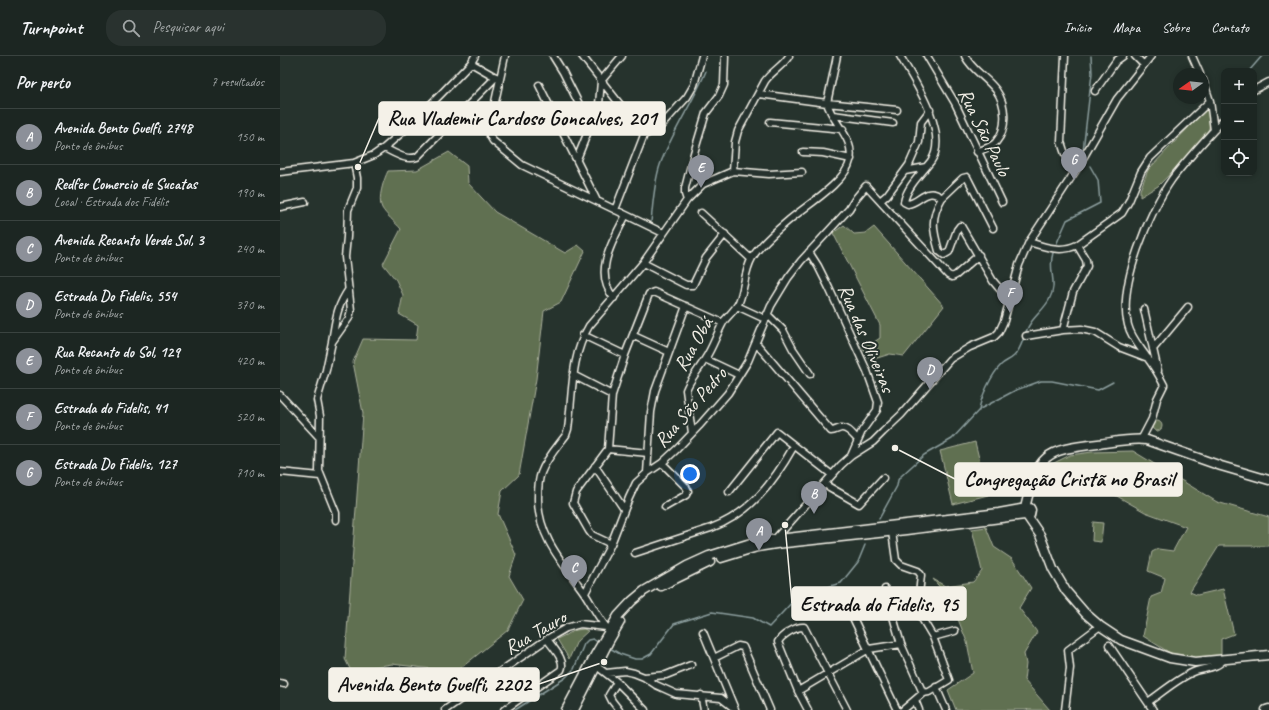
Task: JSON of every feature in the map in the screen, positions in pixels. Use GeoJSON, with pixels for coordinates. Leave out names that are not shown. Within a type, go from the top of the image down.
{"type":"FeatureCollection","features":[{"type":"Feature","properties":{"kind":"main road"},"geometry":{"type":"LineString","coordinates":[[1269,480],[1221,466],[1157,443],[1141,440],[1078,446],[1056,451],[1049,455],[1041,463],[1034,478],[1027,512],[1044,544],[1053,569],[1066,592],[1085,613],[1100,626],[1121,640],[1170,658],[1194,662],[1269,655]]}},
{"type":"Feature","properties":{"kind":"main road"},"geometry":{"type":"LineString","coordinates":[[574,710],[606,640],[609,630],[622,620],[634,606],[656,589],[712,561],[776,541],[1027,512]]}},
{"type":"Feature","properties":{"kind":"main road"},"geometry":{"type":"LineString","coordinates":[[877,530],[892,532],[1027,512]]}},
{"type":"Feature","properties":{"kind":"main road"},"geometry":{"type":"LineString","coordinates":[[566,710],[594,664]]}},
{"type":"Feature","properties":{"kind":"street"},"geometry":{"type":"LineString","coordinates":[[280,172],[354,163],[374,155],[384,148],[442,94],[471,63],[474,56]]}},
{"type":"Feature","properties":{"kind":"street"},"geometry":{"type":"LineString","coordinates":[[505,56],[498,78],[490,125],[490,136],[499,147],[522,165],[663,233]]}},
{"type":"Feature","properties":{"kind":"street"},"geometry":{"type":"LineString","coordinates":[[552,56],[563,72],[590,126]]}},
{"type":"Feature","properties":{"kind":"street"},"geometry":{"type":"LineString","coordinates":[[582,56],[644,135]]}},
{"type":"Feature","properties":{"kind":"street"},"geometry":{"type":"LineString","coordinates":[[577,159],[599,104],[602,81],[622,56]]}},
{"type":"Feature","properties":{"kind":"street"},"geometry":{"type":"LineString","coordinates":[[615,210],[644,135],[660,127],[687,97],[694,85],[702,56]]}},
{"type":"Feature","properties":{"kind":"street"},"geometry":{"type":"LineString","coordinates":[[687,200],[685,188],[703,121],[708,109],[719,96],[724,85],[725,56]]}},
{"type":"Feature","properties":{"kind":"street"},"geometry":{"type":"LineString","coordinates":[[733,171],[736,137],[768,76],[784,64],[789,56]]}},
{"type":"Feature","properties":{"kind":"street"},"geometry":{"type":"LineString","coordinates":[[737,306],[751,259],[787,222],[836,184],[844,175],[849,166],[851,159],[847,137],[828,104],[837,56]]}},
{"type":"Feature","properties":{"kind":"street"},"geometry":{"type":"LineString","coordinates":[[900,56],[930,110],[936,148],[931,161],[915,181],[904,202],[911,204],[926,194],[936,195],[942,198]]}},
{"type":"Feature","properties":{"kind":"street","name":"Rua São Paulo"},"geometry":{"type":"LineString","coordinates":[[927,56],[954,103],[1002,202]]}},
{"type":"Feature","properties":{"kind":"street"},"geometry":{"type":"LineString","coordinates":[[965,56],[972,68],[996,90],[1003,108],[1004,124],[1001,134],[996,142],[977,152]]}},
{"type":"Feature","properties":{"kind":"street"},"geometry":{"type":"LineString","coordinates":[[1065,56],[1061,142],[1065,154],[1078,168]]}},
{"type":"Feature","properties":{"kind":"street"},"geometry":{"type":"LineString","coordinates":[[1095,91],[1116,61],[1123,56]]}},
{"type":"Feature","properties":{"kind":"street"},"geometry":{"type":"LineString","coordinates":[[1135,56],[1144,64]]}},
{"type":"Feature","properties":{"kind":"street"},"geometry":{"type":"LineString","coordinates":[[776,541],[832,475],[851,456],[873,442],[884,432],[901,415],[950,359],[970,347],[997,335],[1003,325],[1019,265],[1028,242],[1078,168],[1117,99],[1151,56]]}},
{"type":"Feature","properties":{"kind":"street"},"geometry":{"type":"LineString","coordinates":[[1192,56],[1197,68]]}},
{"type":"Feature","properties":{"kind":"street"},"geometry":{"type":"LineString","coordinates":[[471,63],[498,78]]}},
{"type":"Feature","properties":{"kind":"street"},"geometry":{"type":"LineString","coordinates":[[384,148],[404,157],[413,158],[417,156],[498,78]]}},
{"type":"Feature","properties":{"kind":"street"},"geometry":{"type":"LineString","coordinates":[[1257,88],[1269,82]]}},
{"type":"Feature","properties":{"kind":"street"},"geometry":{"type":"LineString","coordinates":[[539,85],[597,200]]}},
{"type":"Feature","properties":{"kind":"street"},"geometry":{"type":"LineString","coordinates":[[758,94],[828,104],[897,110]]}},
{"type":"Feature","properties":{"kind":"street"},"geometry":{"type":"LineString","coordinates":[[1209,98],[1214,130]]}},
{"type":"Feature","properties":{"kind":"street"},"geometry":{"type":"LineString","coordinates":[[1028,242],[1054,249],[1065,250],[1077,245],[1122,213],[1129,201],[1141,172],[1150,158],[1210,101]]}},
{"type":"Feature","properties":{"kind":"street"},"geometry":{"type":"LineString","coordinates":[[930,110],[920,122],[919,142],[905,171],[886,196],[880,201],[916,242],[950,277],[956,275],[979,255]]}},
{"type":"Feature","properties":{"kind":"street"},"geometry":{"type":"LineString","coordinates":[[833,115],[893,123]]}},
{"type":"Feature","properties":{"kind":"street"},"geometry":{"type":"LineString","coordinates":[[770,122],[842,129]]}},
{"type":"Feature","properties":{"kind":"street"},"geometry":{"type":"LineString","coordinates":[[1141,440],[1152,419],[1156,399],[1164,385],[1148,358],[1132,336],[1128,325],[1126,315],[1126,296],[1132,266],[1144,234],[1161,197],[1173,179],[1221,122]]}},
{"type":"Feature","properties":{"kind":"street"},"geometry":{"type":"LineString","coordinates":[[483,138],[490,136]]}},
{"type":"Feature","properties":{"kind":"street"},"geometry":{"type":"LineString","coordinates":[[803,152],[824,153],[851,159]]}},
{"type":"Feature","properties":{"kind":"street"},"geometry":{"type":"LineString","coordinates":[[332,342],[350,314],[352,305],[345,257],[348,210],[356,188],[357,178],[354,163]]}},
{"type":"Feature","properties":{"kind":"street"},"geometry":{"type":"LineString","coordinates":[[905,171],[926,167]]}},
{"type":"Feature","properties":{"kind":"street"},"geometry":{"type":"LineString","coordinates":[[609,630],[546,536],[539,517],[538,484],[541,474],[551,455],[566,435],[568,429],[573,375],[583,335],[643,263],[687,200],[703,184],[733,171],[769,174],[802,172]]}},
{"type":"Feature","properties":{"kind":"street"},"geometry":{"type":"LineString","coordinates":[[993,228],[967,177],[963,178],[942,198],[935,211],[935,229],[939,251],[944,255],[949,252],[957,230],[961,226],[993,281],[1009,300]]}},
{"type":"Feature","properties":{"kind":"street","name":"Rua São Pedro"},"geometry":{"type":"LineString","coordinates":[[585,593],[611,544],[624,509],[636,483],[647,473],[662,463],[692,433],[728,393],[756,343],[766,317],[788,278],[809,252],[849,209],[866,186],[880,201]]}},
{"type":"Feature","properties":{"kind":"street"},"geometry":{"type":"LineString","coordinates":[[280,206],[305,202]]}},
{"type":"Feature","properties":{"kind":"street"},"geometry":{"type":"LineString","coordinates":[[701,213],[726,234],[751,259]]}},
{"type":"Feature","properties":{"kind":"street"},"geometry":{"type":"LineString","coordinates":[[614,298],[608,288],[604,274],[605,264],[611,244],[626,215]]}},
{"type":"Feature","properties":{"kind":"street"},"geometry":{"type":"LineString","coordinates":[[643,263],[686,285],[691,286],[693,285],[706,258],[726,234]]}},
{"type":"Feature","properties":{"kind":"street"},"geometry":{"type":"LineString","coordinates":[[1063,330],[1073,292],[1087,266],[1086,260],[1077,245]]}},
{"type":"Feature","properties":{"kind":"street","name":"Rua das Oliveiras"},"geometry":{"type":"LineString","coordinates":[[809,252],[829,288],[877,396],[879,406],[862,432],[851,456]]}},
{"type":"Feature","properties":{"kind":"street"},"geometry":{"type":"LineString","coordinates":[[336,520],[336,513],[320,476],[318,464],[320,416],[317,400],[328,365],[337,311],[349,289]]}},
{"type":"Feature","properties":{"kind":"street"},"geometry":{"type":"LineString","coordinates":[[611,544],[592,535],[573,503],[576,492],[608,449],[612,395],[625,355],[634,336],[649,294],[654,292],[723,323]]}},
{"type":"Feature","properties":{"kind":"street"},"geometry":{"type":"LineString","coordinates":[[647,473],[651,412],[655,391],[686,306]]}},
{"type":"Feature","properties":{"kind":"street","name":"Rua Obá"},"geometry":{"type":"LineString","coordinates":[[692,433],[686,390],[688,384],[705,359],[723,323],[737,306],[766,317]]}},
{"type":"Feature","properties":{"kind":"street"},"geometry":{"type":"LineString","coordinates":[[1153,348],[1188,307]]}},
{"type":"Feature","properties":{"kind":"street"},"geometry":{"type":"LineString","coordinates":[[1144,309],[1159,377]]}},
{"type":"Feature","properties":{"kind":"street"},"geometry":{"type":"LineString","coordinates":[[766,317],[783,330],[810,374]]}},
{"type":"Feature","properties":{"kind":"street"},"geometry":{"type":"LineString","coordinates":[[1026,336],[1063,330],[1081,329],[1096,332],[1119,347],[1148,358]]}},
{"type":"Feature","properties":{"kind":"street"},"geometry":{"type":"LineString","coordinates":[[583,335],[625,355]]}},
{"type":"Feature","properties":{"kind":"street"},"geometry":{"type":"LineString","coordinates":[[634,336],[669,352]]}},
{"type":"Feature","properties":{"kind":"street"},"geometry":{"type":"LineString","coordinates":[[756,343],[831,430],[834,431],[844,428],[850,431],[858,440]]}},
{"type":"Feature","properties":{"kind":"street"},"geometry":{"type":"LineString","coordinates":[[705,359],[739,375]]}},
{"type":"Feature","properties":{"kind":"street"},"geometry":{"type":"LineString","coordinates":[[573,375],[612,395]]}},
{"type":"Feature","properties":{"kind":"street"},"geometry":{"type":"LineString","coordinates":[[280,395],[319,437]]}},
{"type":"Feature","properties":{"kind":"street"},"geometry":{"type":"LineString","coordinates":[[729,492],[777,432],[832,475]]}},
{"type":"Feature","properties":{"kind":"street"},"geometry":{"type":"LineString","coordinates":[[634,553],[711,528],[742,512],[764,491],[782,467],[794,446]]}},
{"type":"Feature","properties":{"kind":"street"},"geometry":{"type":"LineString","coordinates":[[608,449],[648,453]]}},
{"type":"Feature","properties":{"kind":"street"},"geometry":{"type":"LineString","coordinates":[[662,463],[686,487],[688,491],[686,495],[665,508]]}},
{"type":"Feature","properties":{"kind":"street"},"geometry":{"type":"LineString","coordinates":[[596,466],[624,509]]}},
{"type":"Feature","properties":{"kind":"street"},"geometry":{"type":"LineString","coordinates":[[280,472],[320,476]]}},
{"type":"Feature","properties":{"kind":"street"},"geometry":{"type":"LineString","coordinates":[[824,484],[859,504],[883,478]]}},
{"type":"Feature","properties":{"kind":"street"},"geometry":{"type":"LineString","coordinates":[[892,532],[896,560],[901,565],[918,571],[921,575],[919,595],[902,610],[892,614]]}},
{"type":"Feature","properties":{"kind":"street"},"geometry":{"type":"LineString","coordinates":[[885,589],[901,644],[923,693]]}},
{"type":"Feature","properties":{"kind":"street"},"geometry":{"type":"LineString","coordinates":[[903,710],[923,693],[949,680],[933,637],[912,602]]}},
{"type":"Feature","properties":{"kind":"street"},"geometry":{"type":"LineString","coordinates":[[846,603],[897,710]]}},
{"type":"Feature","properties":{"kind":"street","name":"Rua Tauro"},"geometry":{"type":"LineString","coordinates":[[445,710],[547,639],[566,628],[574,625],[609,630]]}},
{"type":"Feature","properties":{"kind":"street"},"geometry":{"type":"LineString","coordinates":[[1065,710],[1070,668],[1068,650],[1100,626]]}},
{"type":"Feature","properties":{"kind":"street"},"geometry":{"type":"LineString","coordinates":[[808,710],[798,691],[778,642],[780,638],[800,627],[804,627],[846,710]]}},
{"type":"Feature","properties":{"kind":"street"},"geometry":{"type":"LineString","coordinates":[[933,637],[955,631]]}},
{"type":"Feature","properties":{"kind":"street"},"geometry":{"type":"LineString","coordinates":[[703,632],[735,710]]}},
{"type":"Feature","properties":{"kind":"street"},"geometry":{"type":"LineString","coordinates":[[504,710],[561,670],[563,665],[560,658],[547,639]]}},
{"type":"Feature","properties":{"kind":"street"},"geometry":{"type":"LineString","coordinates":[[798,691],[869,649],[901,644]]}},
{"type":"Feature","properties":{"kind":"street"},"geometry":{"type":"LineString","coordinates":[[1109,645],[1153,710]]}},
{"type":"Feature","properties":{"kind":"street"},"geometry":{"type":"LineString","coordinates":[[714,658],[738,646],[743,648],[770,710]]}},
{"type":"Feature","properties":{"kind":"street"},"geometry":{"type":"LineString","coordinates":[[1148,702],[1185,676],[1197,670],[1219,664],[1224,659]]}},
{"type":"Feature","properties":{"kind":"street"},"geometry":{"type":"LineString","coordinates":[[594,664],[617,682],[645,710]]}},
{"type":"Feature","properties":{"kind":"street"},"geometry":{"type":"LineString","coordinates":[[644,677],[666,675],[691,665]]}},
{"type":"Feature","properties":{"kind":"street"},"geometry":{"type":"LineString","coordinates":[[606,673],[625,671],[644,677],[670,692],[684,695],[701,695],[721,698],[735,710]]}},
{"type":"Feature","properties":{"kind":"street"},"geometry":{"type":"LineString","coordinates":[[617,682],[609,695],[619,710]]}},
{"type":"Feature","properties":{"kind":"street"},"geometry":{"type":"LineString","coordinates":[[936,687],[946,710]]}},
{"type":"Feature","properties":{"kind":"street"},"geometry":{"type":"LineString","coordinates":[[701,695],[704,710]]}},
{"type":"Feature","properties":{"kind":"street"},"geometry":{"type":"LineString","coordinates":[[915,700],[919,710]]}},
{"type":"Feature","properties":{"kind":"green space"},"geometry":{"type":"Polygon","coordinates":[[[1207,108],[1210,124],[1204,139],[1158,186],[1140,197],[1140,190],[1148,170],[1207,108]]]}},
{"type":"Feature","properties":{"kind":"green space"},"geometry":{"type":"Polygon","coordinates":[[[449,152],[467,166],[468,183],[495,212],[565,253],[578,245],[585,251],[561,302],[544,311],[536,379],[519,475],[502,491],[498,514],[516,555],[509,576],[523,600],[508,630],[456,672],[392,664],[351,671],[345,659],[363,413],[353,362],[363,339],[416,340],[418,325],[399,314],[403,295],[396,280],[383,264],[401,229],[382,208],[380,200],[382,189],[388,171],[417,170],[449,152]]]}},
{"type":"Feature","properties":{"kind":"green space"},"geometry":{"type":"Polygon","coordinates":[[[844,225],[854,234],[866,233],[874,227],[944,306],[904,356],[890,354],[871,360],[861,345],[874,342],[880,338],[880,325],[833,233],[844,225]]]}},
{"type":"Feature","properties":{"kind":"green space"},"geometry":{"type":"Polygon","coordinates":[[[1155,421],[1159,421],[1161,422],[1161,430],[1155,431],[1152,428],[1152,424],[1155,421]]]}},
{"type":"Feature","properties":{"kind":"green space"},"geometry":{"type":"Polygon","coordinates":[[[975,442],[988,495],[953,504],[940,451],[975,442]]]}},
{"type":"Feature","properties":{"kind":"green space"},"geometry":{"type":"Polygon","coordinates":[[[1133,451],[1217,502],[1269,517],[1269,546],[1219,546],[1190,592],[1197,595],[1223,589],[1234,634],[1221,639],[1221,657],[1199,659],[1170,653],[1143,636],[1151,597],[1161,593],[1165,578],[1148,571],[1152,552],[1158,549],[1173,551],[1186,527],[1145,512],[1108,491],[1089,473],[1065,472],[1037,494],[1048,466],[1070,455],[1092,452],[1133,451]]]}},
{"type":"Feature","properties":{"kind":"green space"},"geometry":{"type":"Polygon","coordinates":[[[1093,522],[1103,523],[1101,542],[1092,541],[1093,522]]]}},
{"type":"Feature","properties":{"kind":"green space"},"geometry":{"type":"Polygon","coordinates":[[[986,527],[994,547],[1012,559],[1031,588],[1019,608],[1037,632],[1024,654],[1026,664],[1024,680],[1050,710],[956,710],[948,690],[973,673],[967,642],[954,609],[947,596],[933,579],[945,586],[973,582],[982,571],[972,529],[986,527]]]}},
{"type":"Feature","properties":{"kind":"green space"},"geometry":{"type":"Polygon","coordinates":[[[584,629],[588,631],[577,641],[569,659],[557,639],[576,630],[584,629]]]}},
{"type":"Feature","properties":{"kind":"waterway"},"geometry":{"type":"LineString","coordinates":[[1083,151],[1092,73],[1091,56]]}},
{"type":"Feature","properties":{"kind":"waterway"},"geometry":{"type":"LineString","coordinates":[[1252,68],[1262,56]]}},
{"type":"Feature","properties":{"kind":"waterway"},"geometry":{"type":"LineString","coordinates":[[651,222],[655,186],[660,165],[670,141],[706,71]]}},
{"type":"Feature","properties":{"kind":"waterway"},"geometry":{"type":"LineString","coordinates":[[1056,245],[1067,220],[1100,203],[1098,180],[1090,166]]}},
{"type":"Feature","properties":{"kind":"waterway"},"geometry":{"type":"LineString","coordinates":[[979,411],[984,393],[994,374],[1004,362],[1017,353],[1030,324],[1045,306],[1052,294],[1053,282],[1051,265],[1053,253]]}},
{"type":"Feature","properties":{"kind":"waterway"},"geometry":{"type":"LineString","coordinates":[[879,519],[897,486],[900,477],[924,455],[952,439],[980,409],[1016,390],[1041,381],[1052,381],[1098,390],[1113,382]]}},
{"type":"Feature","properties":{"kind":"waterway"},"geometry":{"type":"LineString","coordinates":[[608,647],[620,654],[635,659],[642,659],[651,654],[674,624],[712,612],[753,618],[769,627],[796,598],[805,592],[816,588],[841,583],[858,562],[865,545]]}},
{"type":"Feature","properties":{"kind":"waterway"},"geometry":{"type":"LineString","coordinates":[[515,710],[565,678],[574,669],[584,644],[588,640],[593,639],[599,643]]}},
{"type":"Feature","properties":{"kind":"place","name":"Rua Vlademir Cardoso Goncalves, 201"},"geometry":{"type":"Point","coordinates":[358,167]}},
{"type":"Feature","properties":{"kind":"place","name":"Estrada Do Fidelis, 127"},"geometry":{"type":"Point","coordinates":[1074,180]}},
{"type":"Feature","properties":{"kind":"place","name":"Rua Recanto do Sol, 129"},"geometry":{"type":"Point","coordinates":[701,188]}},
{"type":"Feature","properties":{"kind":"place","name":"Estrada do Fidelis, 41"},"geometry":{"type":"Point","coordinates":[1010,313]}},
{"type":"Feature","properties":{"kind":"place","name":"Estrada Do Fidelis, 554"},"geometry":{"type":"Point","coordinates":[930,390]}},
{"type":"Feature","properties":{"kind":"place","name":"Congregação Cristã no Brasil"},"geometry":{"type":"Point","coordinates":[895,448]}},
{"type":"Feature","properties":{"kind":"place","name":"Redfer Comercio de Sucatas"},"geometry":{"type":"Point","coordinates":[814,514]}},
{"type":"Feature","properties":{"kind":"place","name":"Estrada do Fidelis, 95"},"geometry":{"type":"Point","coordinates":[785,525]}},
{"type":"Feature","properties":{"kind":"place","name":"Avenida Bento Guelfi, 2748"},"geometry":{"type":"Point","coordinates":[759,551]}},
{"type":"Feature","properties":{"kind":"place","name":"Avenida Recanto Verde Sol, 3"},"geometry":{"type":"Point","coordinates":[574,588]}},
{"type":"Feature","properties":{"kind":"place","name":"Avenida Bento Guelfi, 2202"},"geometry":{"type":"Point","coordinates":[604,662]}}]}
